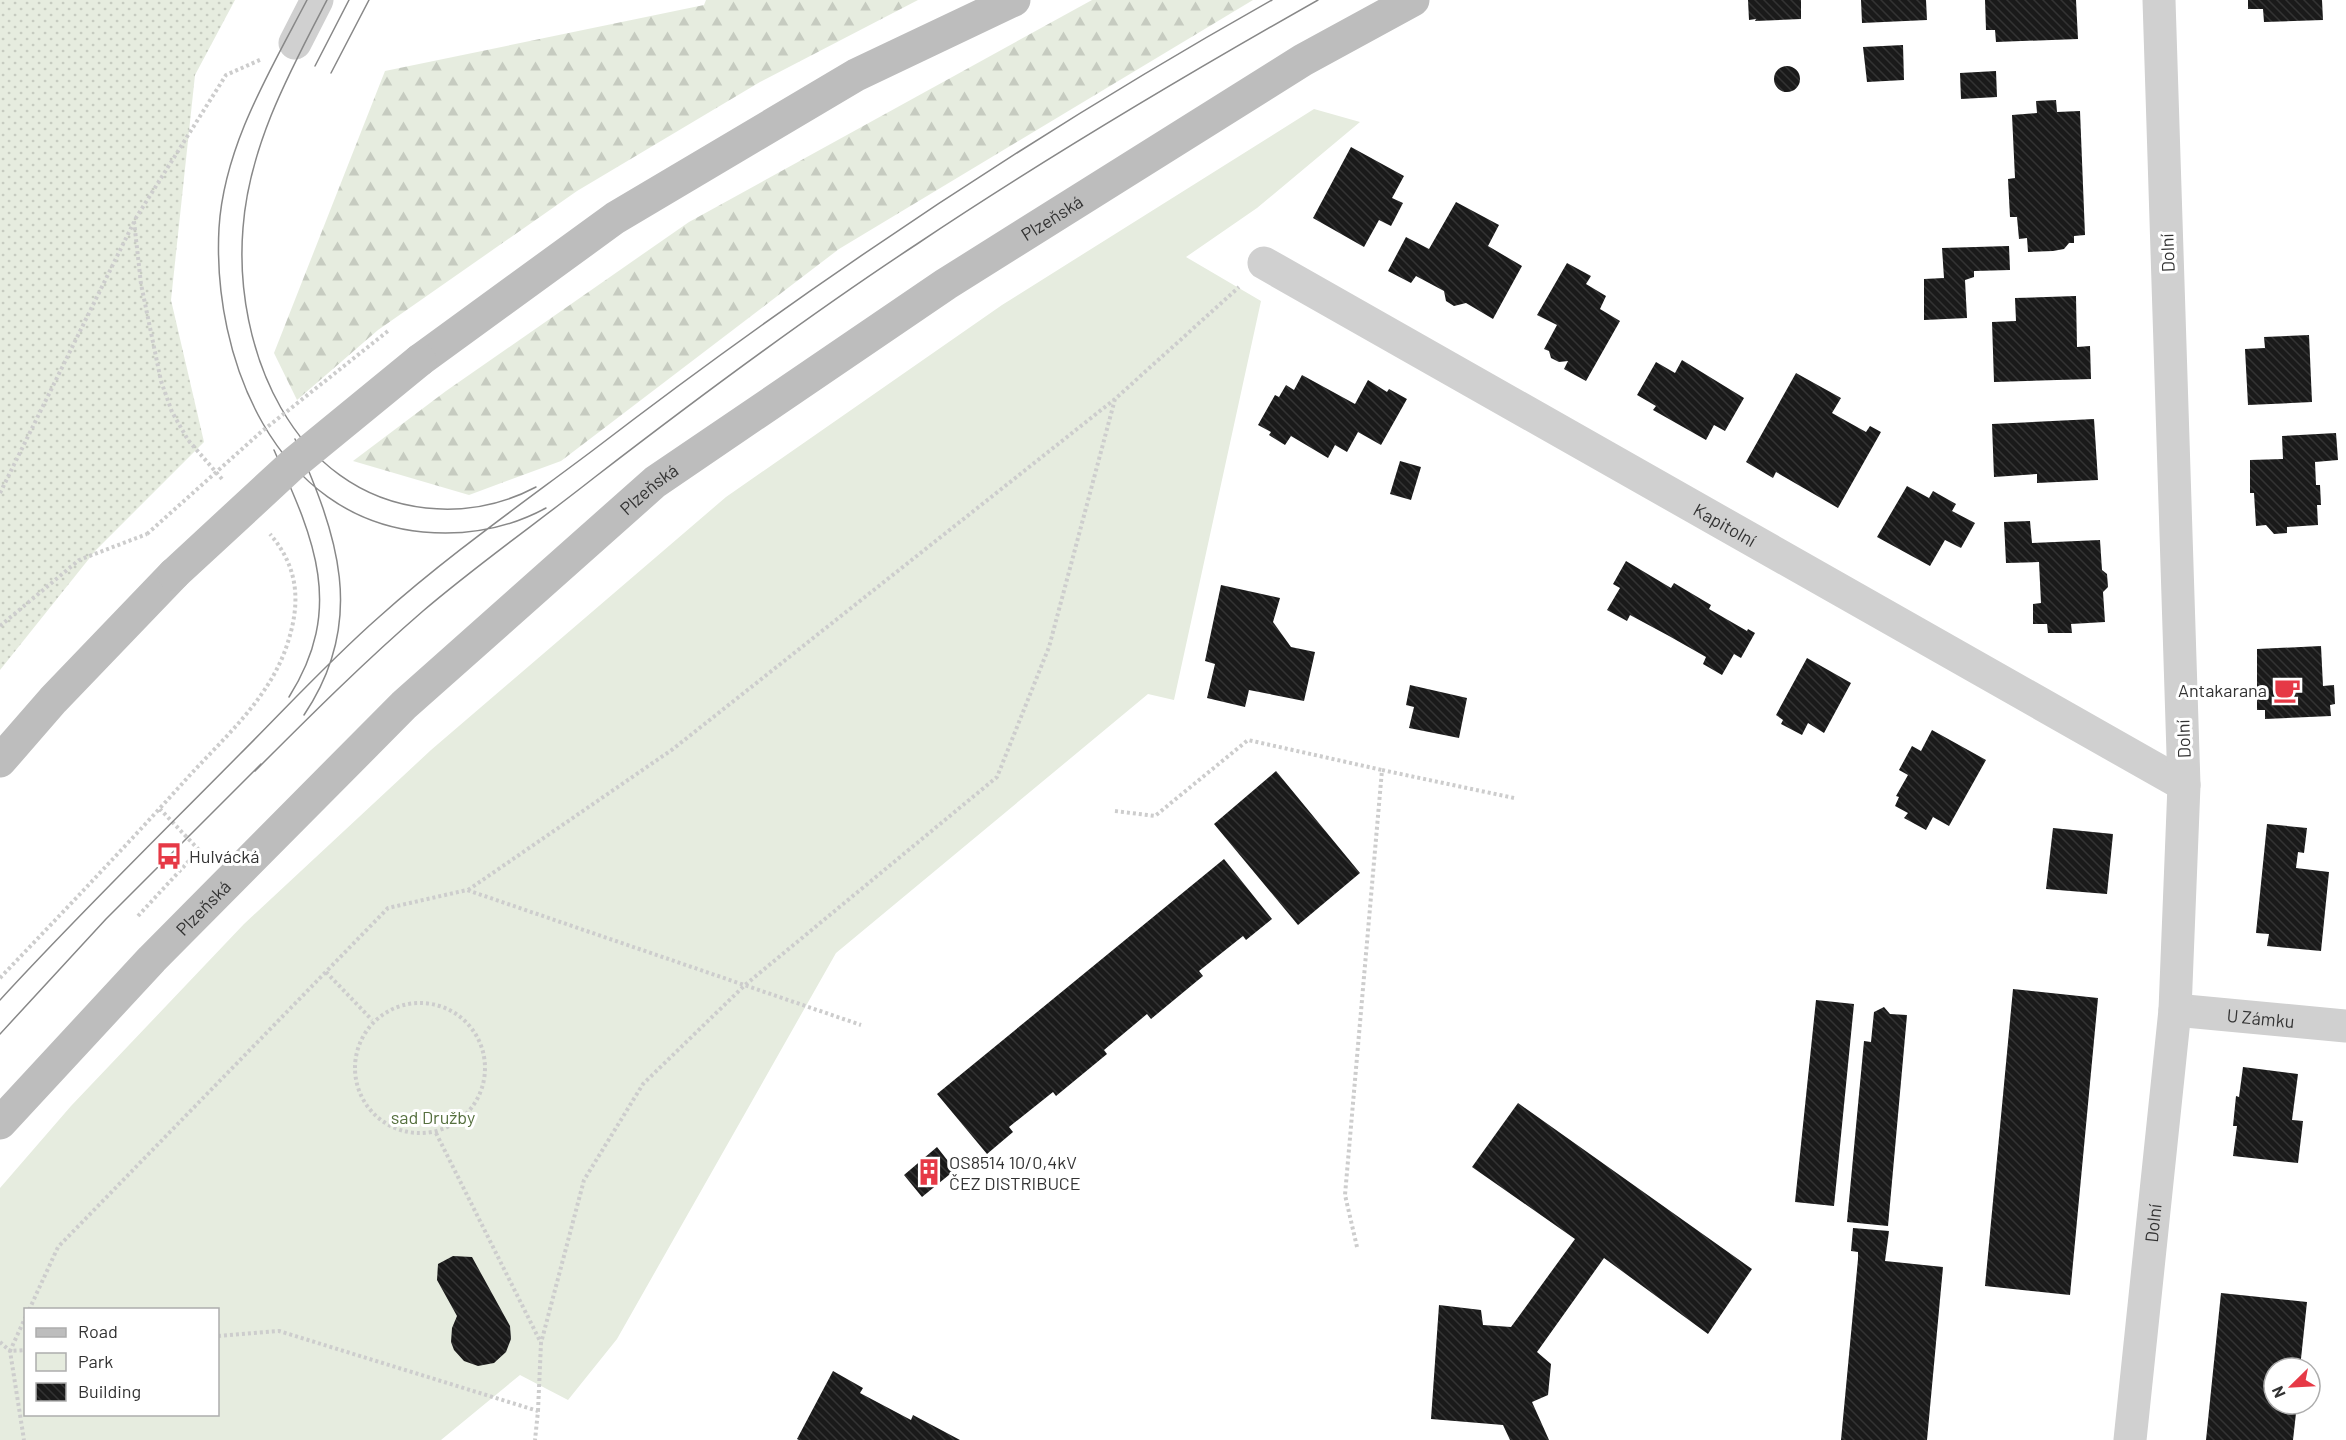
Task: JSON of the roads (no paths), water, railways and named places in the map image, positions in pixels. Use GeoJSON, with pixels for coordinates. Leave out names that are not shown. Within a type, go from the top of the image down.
{"type":"FeatureCollection","features":[{"type":"Feature","properties":{"kind":"main road"},"geometry":{"type":"LineString","coordinates":[[0,761],[53,700],[174,574],[293,464],[420,360],[615,218],[856,75],[1014,0]]}},
{"type":"Feature","properties":{"kind":"main road","name":"Plzeňská"},"geometry":{"type":"LineString","coordinates":[[0,1123],[152,959],[404,705],[655,482],[946,284],[1303,60],[1413,0]]}},
{"type":"Feature","properties":{"kind":"street"},"geometry":{"type":"LineString","coordinates":[[295,43],[317,0]]}},
{"type":"Feature","properties":{"kind":"street","name":"Dolní"},"geometry":{"type":"LineString","coordinates":[[2130,1440],[2175,1010],[2184,785],[2159,0]]}},
{"type":"Feature","properties":{"kind":"street","name":"Kapitolní"},"geometry":{"type":"LineString","coordinates":[[1264,263],[2184,785]]}},
{"type":"Feature","properties":{"kind":"street","name":"U Zámku"},"geometry":{"type":"LineString","coordinates":[[2175,1010],[2346,1026]]}},
{"type":"Feature","properties":{"kind":"tram line"},"geometry":{"type":"LineString","coordinates":[[307,0],[251,110],[239,139],[223,198],[219,228],[220,278],[227,328],[241,378],[263,424],[292,464],[328,497],[371,520],[423,532],[471,532],[501,526],[546,508]]}},
{"type":"Feature","properties":{"kind":"tram line"},"geometry":{"type":"LineString","coordinates":[[327,0],[273,110],[253,168],[247,198],[243,228],[243,274],[249,320],[261,366],[281,408],[307,445],[340,475],[380,497],[426,508],[454,509],[496,503],[536,487]]}},
{"type":"Feature","properties":{"kind":"tram line"},"geometry":{"type":"LineString","coordinates":[[315,66],[349,0]]}},
{"type":"Feature","properties":{"kind":"tram line"},"geometry":{"type":"LineString","coordinates":[[331,73],[369,0]]}},
{"type":"Feature","properties":{"kind":"tram line"},"geometry":{"type":"LineString","coordinates":[[0,1000],[89,906],[326,667],[404,595],[457,552],[673,389],[839,271],[1009,158],[1183,51],[1272,0]]}},
{"type":"Feature","properties":{"kind":"tram line"},"geometry":{"type":"LineString","coordinates":[[255,771],[358,670],[444,594],[634,447],[754,358],[876,272],[1015,180],[1166,88],[1318,0]]}},
{"type":"Feature","properties":{"kind":"tram line"},"geometry":{"type":"LineString","coordinates":[[295,439],[323,509],[333,543],[339,577],[340,611],[336,645],[324,680],[304,715]]}},
{"type":"Feature","properties":{"kind":"tram line"},"geometry":{"type":"LineString","coordinates":[[274,450],[311,543],[318,572],[320,602],[316,633],[306,664],[289,697]]}},
{"type":"Feature","properties":{"kind":"tram line"},"geometry":{"type":"LineString","coordinates":[[0,1034],[106,919],[261,764]]}},
{"type":"Feature","properties":{"kind":"place","name":"Antakarana"},"geometry":{"type":"Point","coordinates":[2287,690]}},
{"type":"Feature","properties":{"kind":"place","name":"Hulvácká"},"geometry":{"type":"Point","coordinates":[169,856]}},
{"type":"Feature","properties":{"kind":"place","name":"OS8514 10/0,4kV ČEZ DISTRIBUCE"},"geometry":{"type":"Point","coordinates":[929,1172]}},
{"type":"Feature","properties":{"kind":"park label","name":"sad Družby"},"geometry":{"type":"Point","coordinates":[433,1117]}}]}
